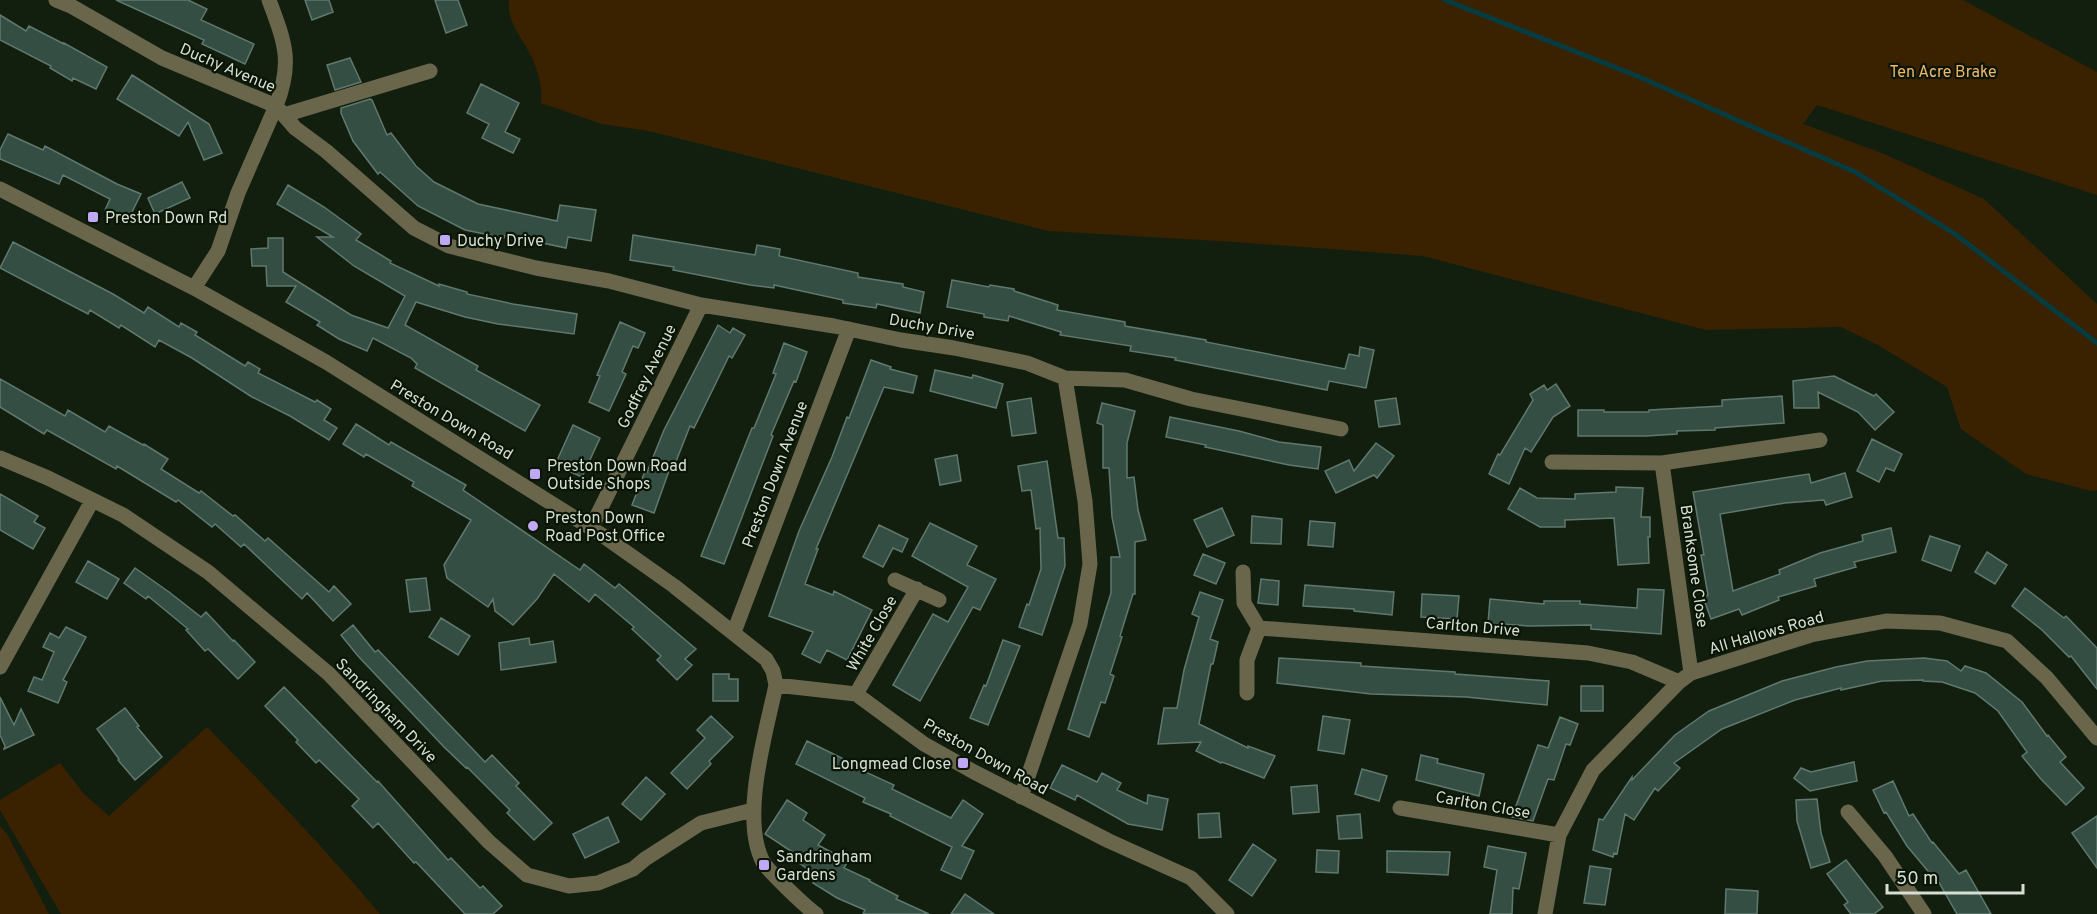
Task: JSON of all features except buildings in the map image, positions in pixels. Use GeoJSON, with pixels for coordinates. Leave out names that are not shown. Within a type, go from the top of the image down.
{"type":"FeatureCollection","features":[{"type":"Feature","properties":{"kind":"street","name":"Duchy Avenue"},"geometry":{"type":"LineString","coordinates":[[56,0],[71,6],[162,58],[280,110],[238,193],[218,251],[194,288]]}},
{"type":"Feature","properties":{"kind":"street"},"geometry":{"type":"LineString","coordinates":[[269,0],[282,35],[287,61],[280,110],[430,71]]}},
{"type":"Feature","properties":{"kind":"street","name":"Duchy Drive"},"geometry":{"type":"LineString","coordinates":[[280,110],[295,128],[326,151],[414,228],[449,246],[701,305],[849,329],[1027,363],[1065,378],[1125,380],[1191,399],[1341,429]]}},
{"type":"Feature","properties":{"kind":"street","name":"Preston Down Road"},"geometry":{"type":"LineString","coordinates":[[0,189],[194,288],[326,362],[591,528],[674,586],[766,659],[773,671],[776,685],[856,694],[924,744],[1021,797],[1191,878],[1227,914]]}},
{"type":"Feature","properties":{"kind":"street","name":"Godfrey Avenue"},"geometry":{"type":"LineString","coordinates":[[591,528],[701,305]]}},
{"type":"Feature","properties":{"kind":"street","name":"Preston Down Avenue"},"geometry":{"type":"LineString","coordinates":[[734,632],[849,329]]}},
{"type":"Feature","properties":{"kind":"street"},"geometry":{"type":"LineString","coordinates":[[1021,797],[1080,624],[1090,564],[1085,501],[1065,378]]}},
{"type":"Feature","properties":{"kind":"street"},"geometry":{"type":"LineString","coordinates":[[1552,462],[1662,464],[1820,440]]}},
{"type":"Feature","properties":{"kind":"street","name":"Sandringham Drive"},"geometry":{"type":"LineString","coordinates":[[0,458],[48,478],[123,515],[208,572],[321,667],[489,842],[527,875],[569,886],[598,883],[633,869],[701,823],[753,810]]}},
{"type":"Feature","properties":{"kind":"street","name":"Branksome Close"},"geometry":{"type":"LineString","coordinates":[[1662,464],[1685,677]]}},
{"type":"Feature","properties":{"kind":"street"},"geometry":{"type":"LineString","coordinates":[[0,667],[92,501]]}},
{"type":"Feature","properties":{"kind":"street"},"geometry":{"type":"LineString","coordinates":[[1242,572],[1244,603],[1259,628],[1247,660],[1247,693]]}},
{"type":"Feature","properties":{"kind":"street","name":"White Close"},"geometry":{"type":"LineString","coordinates":[[894,580],[939,600]]}},
{"type":"Feature","properties":{"kind":"street","name":"White Close"},"geometry":{"type":"LineString","coordinates":[[856,694],[917,589]]}},
{"type":"Feature","properties":{"kind":"street","name":"All Hallows Road"},"geometry":{"type":"LineString","coordinates":[[1545,914],[1559,835],[1593,771],[1685,677],[1811,635],[1886,621],[1940,623],[2007,641],[2047,678],[2097,738]]}},
{"type":"Feature","properties":{"kind":"street","name":"Carlton Drive"},"geometry":{"type":"LineString","coordinates":[[1259,628],[1588,653],[1632,662],[1685,677]]}},
{"type":"Feature","properties":{"kind":"street"},"geometry":{"type":"LineString","coordinates":[[776,685],[756,781],[753,810],[758,850],[764,865],[816,914]]}},
{"type":"Feature","properties":{"kind":"street","name":"Carlton Close"},"geometry":{"type":"LineString","coordinates":[[1400,808],[1559,835]]}},
{"type":"Feature","properties":{"kind":"street"},"geometry":{"type":"LineString","coordinates":[[1848,812],[1885,856],[1924,914]]}},
{"type":"Feature","properties":{"kind":"green space","name":"Ten Acre Brake"},"geometry":{"type":"Polygon","coordinates":[[[509,0],[1963,0],[2097,72],[2097,195],[1817,105],[1803,124],[1884,154],[1984,199],[2097,304],[2097,490],[2091,491],[2026,474],[1961,429],[1947,387],[1878,345],[1841,327],[1706,330],[1423,256],[1049,231],[649,131],[602,124],[541,103],[537,70],[512,21],[509,0]]]}},
{"type":"Feature","properties":{"kind":"green space"},"geometry":{"type":"Polygon","coordinates":[[[207,727],[295,819],[380,914],[61,914],[0,810],[0,800],[60,763],[84,794],[109,816],[207,727]]]}},
{"type":"Feature","properties":{"kind":"green space"},"geometry":{"type":"Polygon","coordinates":[[[0,826],[7,834],[49,914],[0,914],[0,826]]]}},
{"type":"Feature","properties":{"kind":"waterway"},"geometry":{"type":"LineString","coordinates":[[1445,0],[1637,76],[1855,172],[1955,234],[2097,343]]}},
{"type":"Feature","properties":{"kind":"place","name":"Preston Down Rd"},"geometry":{"type":"Point","coordinates":[93,217]}},
{"type":"Feature","properties":{"kind":"place","name":"Duchy Drive"},"geometry":{"type":"Point","coordinates":[445,240]}},
{"type":"Feature","properties":{"kind":"place","name":"Preston Down Road Outside Shops"},"geometry":{"type":"Point","coordinates":[535,474]}},
{"type":"Feature","properties":{"kind":"place","name":"Preston Down Road Post Office"},"geometry":{"type":"Point","coordinates":[533,526]}},
{"type":"Feature","properties":{"kind":"place","name":"Longmead Close"},"geometry":{"type":"Point","coordinates":[963,763]}},
{"type":"Feature","properties":{"kind":"place","name":"Sandringham Gardens"},"geometry":{"type":"Point","coordinates":[764,865]}}]}
